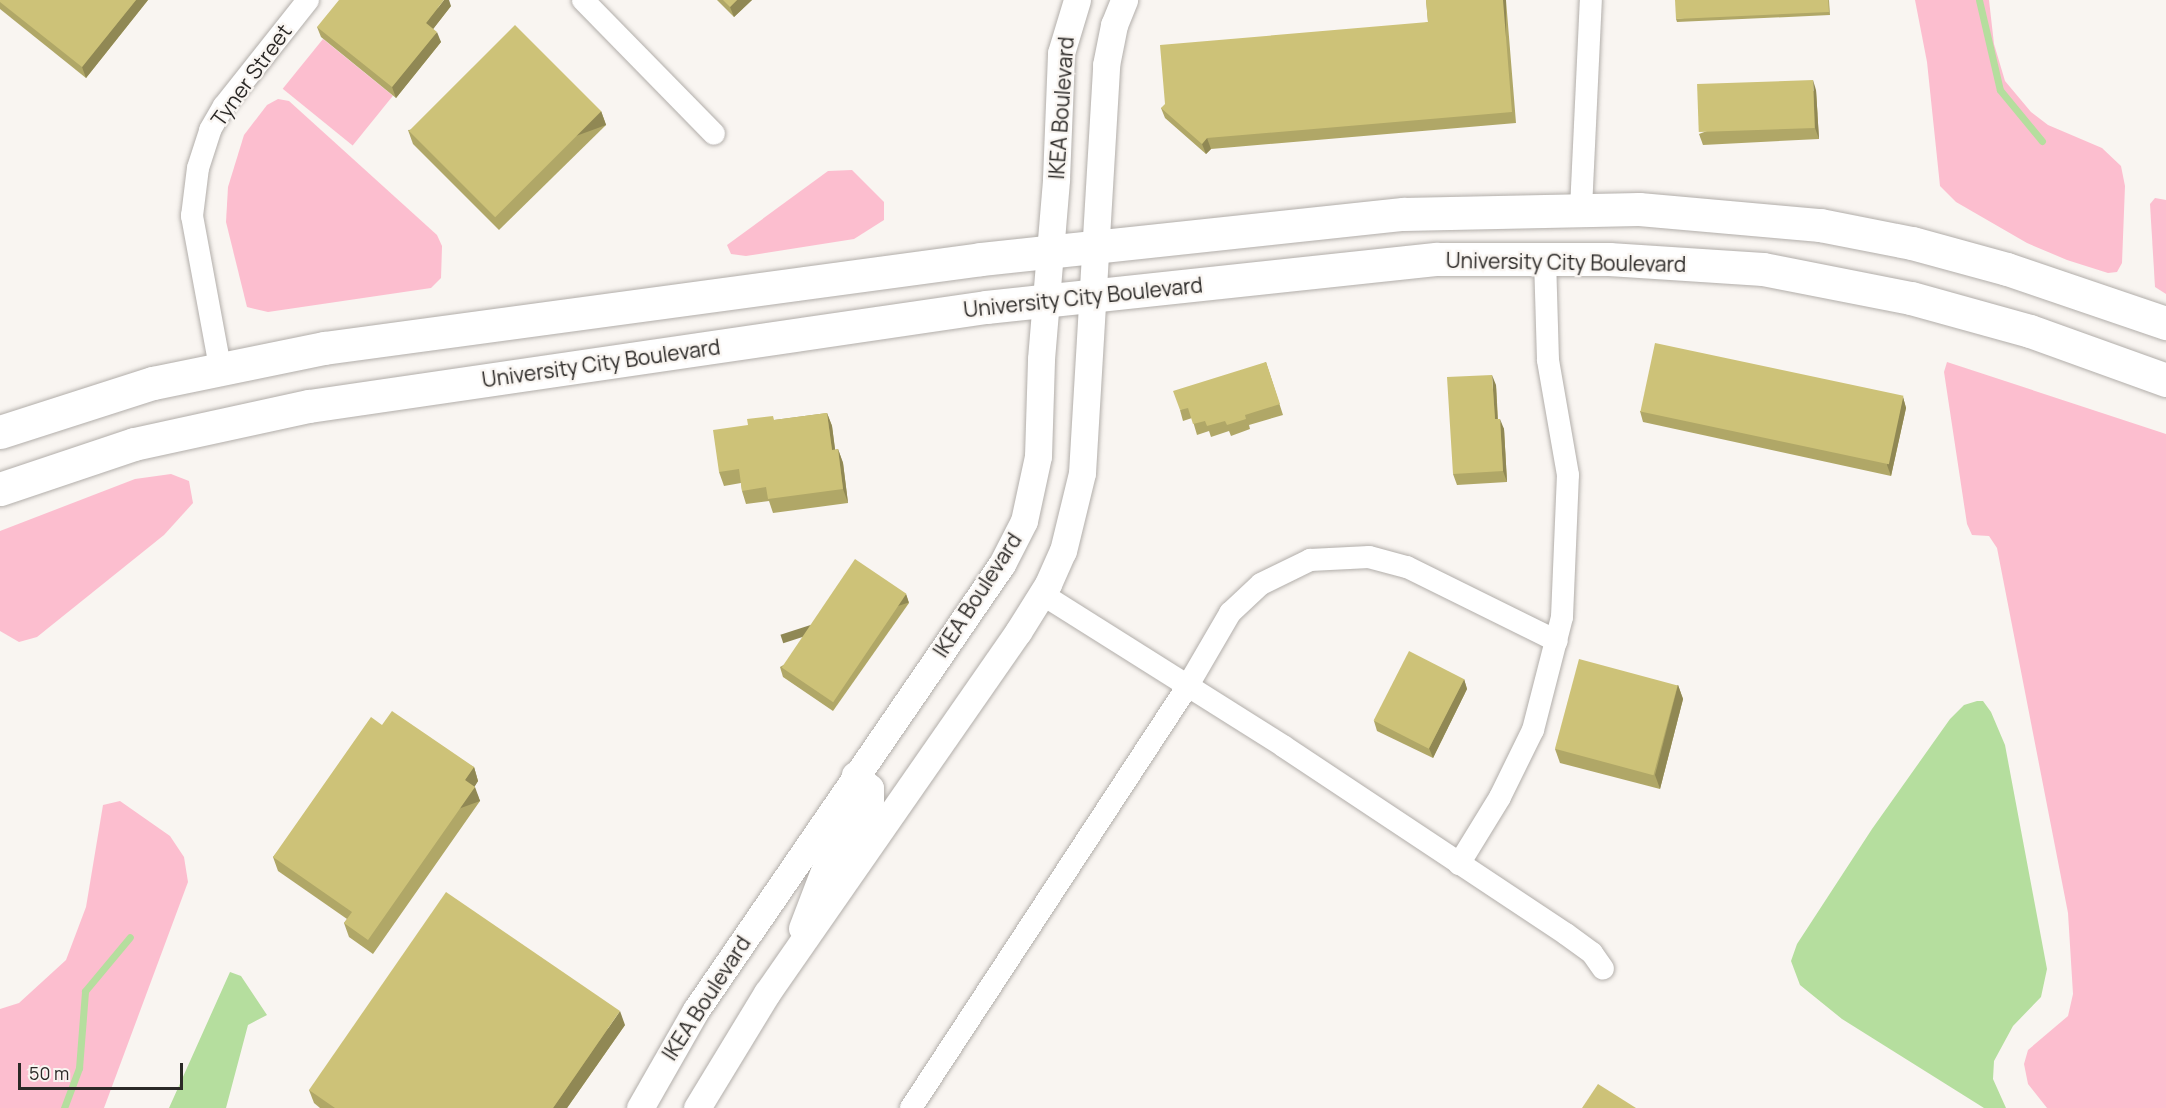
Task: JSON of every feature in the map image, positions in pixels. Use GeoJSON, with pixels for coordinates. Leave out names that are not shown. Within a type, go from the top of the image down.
{"type":"FeatureCollection","features":[{"type":"Feature","properties":{"kind":"main road"},"geometry":{"type":"LineString","coordinates":[[0,432],[78,405],[220,367],[324,348],[1049,251],[1403,214],[1581,208],[1702,213],[1832,227],[1912,243],[2007,269],[2166,322]]}},
{"type":"Feature","properties":{"kind":"main road","name":"University City Boulevard"},"geometry":{"type":"LineString","coordinates":[[0,489],[134,444],[262,414],[1045,301],[1390,263],[1545,258],[1763,269],[1830,280],[1911,298],[2030,331],[2166,380]]}},
{"type":"Feature","properties":{"kind":"street","name":"Tyner Street"},"geometry":{"type":"LineString","coordinates":[[220,367],[192,216],[198,168],[207,137],[224,106],[308,0]]}},
{"type":"Feature","properties":{"kind":"street"},"geometry":{"type":"LineString","coordinates":[[583,0],[714,134]]}},
{"type":"Feature","properties":{"kind":"street","name":"IKEA Boulevard"},"geometry":{"type":"LineString","coordinates":[[640,1108],[696,1010],[855,775],[1002,564],[1024,521],[1038,456],[1045,301],[1061,53],[1077,0]]}},
{"type":"Feature","properties":{"kind":"street","name":"IKEA Boulevard"},"geometry":{"type":"LineString","coordinates":[[697,1108],[717,1069],[793,955],[1042,594],[1070,531],[1079,491],[1097,246],[1107,65],[1114,25],[1124,0]]}},
{"type":"Feature","properties":{"kind":"street"},"geometry":{"type":"LineString","coordinates":[[1581,208],[1591,0]]}},
{"type":"Feature","properties":{"kind":"street"},"geometry":{"type":"LineString","coordinates":[[1459,864],[1500,797],[1533,730],[1557,641],[1565,586],[1568,475],[1548,360],[1545,258]]}},
{"type":"Feature","properties":{"kind":"street"},"geometry":{"type":"LineString","coordinates":[[911,1108],[1187,687],[1221,628],[1244,597],[1275,574],[1329,556],[1369,557],[1407,567],[1557,641]]}},
{"type":"Feature","properties":{"kind":"street"},"geometry":{"type":"LineString","coordinates":[[1042,594],[1566,933],[1592,953],[1603,969]]}},
{"type":"Feature","properties":{"kind":"street"},"geometry":{"type":"LineString","coordinates":[[793,955],[827,863],[870,800],[870,788],[855,775]]}},
{"type":"Feature","properties":{"kind":"shaded area"},"geometry":{"type":"Polygon","coordinates":[[[1915,0],[1989,0],[1994,44],[2005,81],[2031,112],[2048,125],[2102,148],[2121,166],[2125,186],[2122,263],[2117,272],[2108,273],[2067,260],[2027,243],[1956,202],[1940,186],[1927,62],[1915,0]]]}},
{"type":"Feature","properties":{"kind":"shaded area"},"geometry":{"type":"Polygon","coordinates":[[[323,39],[393,96],[353,145],[283,89],[323,39]]]}},
{"type":"Feature","properties":{"kind":"shaded area"},"geometry":{"type":"Polygon","coordinates":[[[278,99],[289,101],[437,235],[442,246],[441,278],[431,288],[268,312],[247,307],[226,222],[228,187],[244,135],[267,105],[278,99]]]}},
{"type":"Feature","properties":{"kind":"shaded area"},"geometry":{"type":"Polygon","coordinates":[[[852,170],[884,202],[884,220],[854,239],[746,256],[731,254],[727,245],[828,171],[852,170]]]}},
{"type":"Feature","properties":{"kind":"shaded area"},"geometry":{"type":"Polygon","coordinates":[[[2155,198],[2166,200],[2166,294],[2155,287],[2150,204],[2155,198]]]}},
{"type":"Feature","properties":{"kind":"shaded area"},"geometry":{"type":"Polygon","coordinates":[[[1947,362],[2166,434],[2166,1108],[2047,1108],[2028,1084],[2024,1064],[2028,1050],[2068,1016],[2073,994],[2068,913],[1997,548],[1989,536],[1972,535],[1967,524],[1944,372],[1947,362]]]}},
{"type":"Feature","properties":{"kind":"shaded area"},"geometry":{"type":"Polygon","coordinates":[[[171,474],[189,481],[193,503],[164,535],[37,637],[19,642],[0,631],[0,531],[135,479],[171,474]]]}},
{"type":"Feature","properties":{"kind":"shaded area"},"geometry":{"type":"Polygon","coordinates":[[[1983,701],[1991,712],[2005,745],[2047,969],[2041,997],[2013,1026],[1994,1061],[1993,1079],[2006,1108],[1984,1108],[1842,1019],[1800,985],[1791,961],[1797,944],[1872,829],[1950,719],[1964,705],[1983,701]]]}},
{"type":"Feature","properties":{"kind":"shaded area"},"geometry":{"type":"Polygon","coordinates":[[[120,801],[170,836],[184,857],[188,882],[104,1108],[0,1108],[0,1009],[19,1003],[66,960],[86,907],[103,805],[120,801]]]}},
{"type":"Feature","properties":{"kind":"shaded area"},"geometry":{"type":"Polygon","coordinates":[[[230,972],[241,976],[267,1015],[248,1025],[226,1108],[169,1108],[230,972]]]}},
{"type":"Feature","properties":{"kind":"building"},"geometry":{"type":"Polygon","coordinates":[[[0,0],[136,0],[82,67],[0,0]]]}},
{"type":"Feature","properties":{"kind":"building"},"geometry":{"type":"Polygon","coordinates":[[[339,0],[444,0],[426,23],[437,32],[392,87],[317,27],[339,0]]]}},
{"type":"Feature","properties":{"kind":"building"},"geometry":{"type":"Polygon","coordinates":[[[723,0],[737,0],[730,7],[723,0]]]}},
{"type":"Feature","properties":{"kind":"building"},"geometry":{"type":"Polygon","coordinates":[[[1426,0],[1503,0],[1512,112],[1207,138],[1202,144],[1161,108],[1165,104],[1160,45],[1428,22],[1426,0]]]}},
{"type":"Feature","properties":{"kind":"building"},"geometry":{"type":"Polygon","coordinates":[[[1675,0],[1828,0],[1829,12],[1676,19],[1675,0]]]}},
{"type":"Feature","properties":{"kind":"building"},"geometry":{"type":"Polygon","coordinates":[[[515,25],[601,111],[495,217],[409,131],[515,25]]]}},
{"type":"Feature","properties":{"kind":"building"},"geometry":{"type":"Polygon","coordinates":[[[1813,80],[1815,128],[1699,132],[1697,84],[1813,80]]]}},
{"type":"Feature","properties":{"kind":"building"},"geometry":{"type":"Polygon","coordinates":[[[1655,343],[1903,396],[1889,464],[1640,411],[1655,343]]]}},
{"type":"Feature","properties":{"kind":"building"},"geometry":{"type":"Polygon","coordinates":[[[1266,362],[1280,404],[1245,415],[1246,419],[1227,425],[1225,421],[1207,426],[1205,421],[1193,424],[1188,408],[1180,410],[1173,391],[1266,362]]]}},
{"type":"Feature","properties":{"kind":"building"},"geometry":{"type":"Polygon","coordinates":[[[1492,375],[1495,419],[1500,419],[1503,471],[1453,474],[1447,377],[1492,375]]]}},
{"type":"Feature","properties":{"kind":"building"},"geometry":{"type":"Polygon","coordinates":[[[827,413],[832,450],[838,449],[843,489],[768,499],[766,487],[742,491],[739,469],[719,472],[713,430],[748,425],[747,419],[773,416],[774,420],[827,413]]]}},
{"type":"Feature","properties":{"kind":"building"},"geometry":{"type":"Polygon","coordinates":[[[855,559],[906,594],[833,702],[782,668],[855,559]]]}},
{"type":"Feature","properties":{"kind":"building"},"geometry":{"type":"Polygon","coordinates":[[[1409,651],[1464,679],[1429,749],[1374,720],[1409,651]]]}},
{"type":"Feature","properties":{"kind":"building"},"geometry":{"type":"Polygon","coordinates":[[[1579,659],[1678,685],[1653,775],[1555,749],[1579,659]]]}},
{"type":"Feature","properties":{"kind":"building"},"geometry":{"type":"Polygon","coordinates":[[[392,711],[474,767],[465,780],[475,787],[368,940],[344,923],[352,912],[273,857],[371,717],[382,725],[392,711]]]}},
{"type":"Feature","properties":{"kind":"building"},"geometry":{"type":"Polygon","coordinates":[[[446,892],[620,1011],[553,1108],[335,1108],[309,1090],[446,892]]]}},
{"type":"Feature","properties":{"kind":"building"},"geometry":{"type":"Polygon","coordinates":[[[1598,1084],[1636,1108],[1582,1108],[1598,1084]]]}},
{"type":"Feature","properties":{"kind":"waterway"},"geometry":{"type":"LineString","coordinates":[[1979,0],[2000,90],[2042,141]]}},
{"type":"Feature","properties":{"kind":"waterway"},"geometry":{"type":"LineString","coordinates":[[64,1108],[79,1068],[85,991],[130,937]]}}]}
